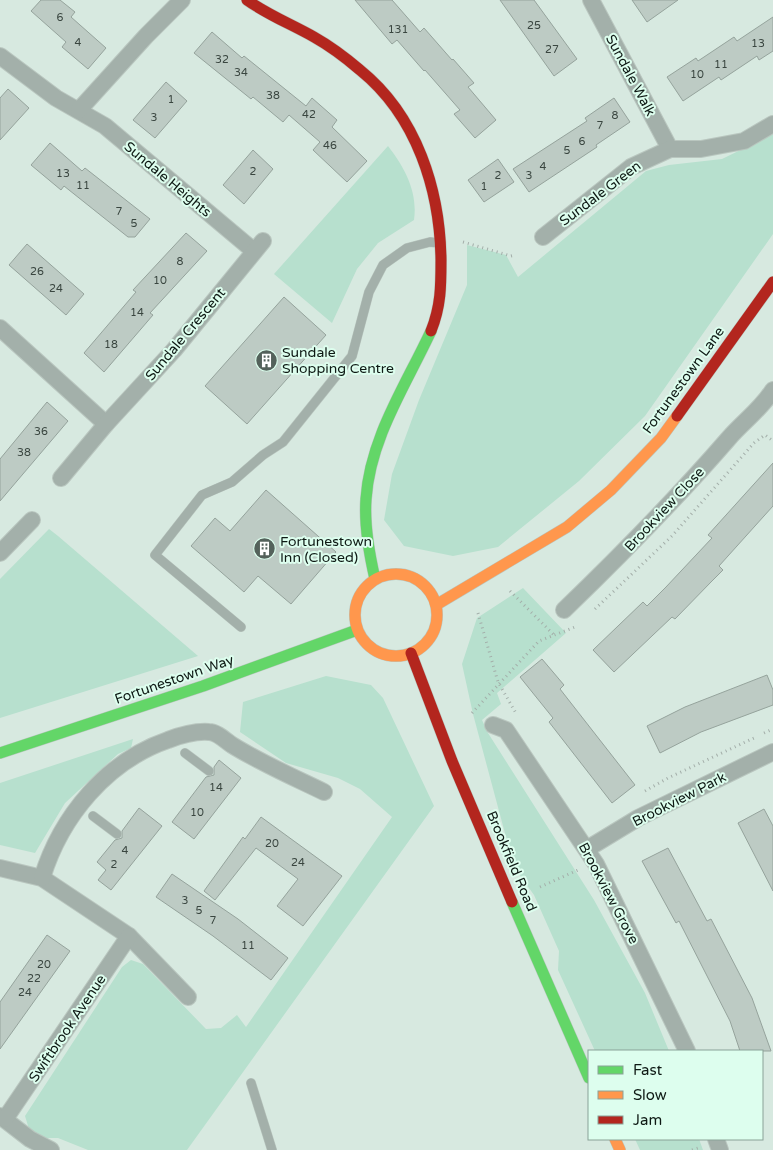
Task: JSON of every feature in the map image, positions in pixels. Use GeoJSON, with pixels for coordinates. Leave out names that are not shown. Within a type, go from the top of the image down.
{"type":"FeatureCollection","features":[{"type":"Feature","properties":{"kind":"street"},"geometry":{"type":"LineString","coordinates":[[79,110],[146,36],[182,0]]}},
{"type":"Feature","properties":{"kind":"street"},"geometry":{"type":"LineString","coordinates":[[247,0],[258,9],[318,39],[372,81],[397,114],[425,160],[438,205],[442,243],[441,302],[426,344],[379,440],[367,486],[366,543],[375,579]]}},
{"type":"Feature","properties":{"kind":"street","name":"Sundale Walk"},"geometry":{"type":"LineString","coordinates":[[591,0],[670,149]]}},
{"type":"Feature","properties":{"kind":"street","name":"Sundale Heights"},"geometry":{"type":"LineString","coordinates":[[0,56],[56,98],[105,126],[258,246]]}},
{"type":"Feature","properties":{"kind":"street","name":"Sundale Green"},"geometry":{"type":"LineString","coordinates":[[543,237],[631,167],[670,149],[701,149],[744,141],[773,124]]}},
{"type":"Feature","properties":{"kind":"street","name":"Sundale Crescent"},"geometry":{"type":"LineString","coordinates":[[62,478],[106,424],[174,350],[258,246]]}},
{"type":"Feature","properties":{"kind":"street","name":"Fortunestown Lane"},"geometry":{"type":"LineString","coordinates":[[436,605],[468,584],[566,527],[611,490],[661,438],[773,282]]}},
{"type":"Feature","properties":{"kind":"street"},"geometry":{"type":"LineString","coordinates":[[0,328],[106,424]]}},
{"type":"Feature","properties":{"kind":"street","name":"Brookview Close"},"geometry":{"type":"LineString","coordinates":[[564,610],[616,560],[737,429],[768,410],[773,390]]}},
{"type":"Feature","properties":{"kind":"street"},"geometry":{"type":"LineString","coordinates":[[0,553],[32,520]]}},
{"type":"Feature","properties":{"kind":"street"},"geometry":{"type":"LineString","coordinates":[[400,574],[412,577],[431,593],[436,605],[436,620],[432,634],[423,645],[411,653],[398,656],[385,655],[369,646],[357,630],[355,613],[359,596],[375,579],[387,575],[400,574]]}},
{"type":"Feature","properties":{"kind":"street","name":"Fortunestown Way"},"geometry":{"type":"LineString","coordinates":[[0,753],[202,686],[357,630]]}},
{"type":"Feature","properties":{"kind":"street","name":"Brookfield Road"},"geometry":{"type":"LineString","coordinates":[[411,653],[426,698],[449,755],[588,1076]]}},
{"type":"Feature","properties":{"kind":"street","name":"Brookview Grove"},"geometry":{"type":"LineString","coordinates":[[493,725],[506,730],[587,849],[660,991],[687,1050]]}},
{"type":"Feature","properties":{"kind":"street"},"geometry":{"type":"LineString","coordinates":[[42,878],[61,832],[81,804],[119,764],[151,746],[184,734],[211,732],[258,761],[324,792]]}},
{"type":"Feature","properties":{"kind":"street","name":"Brookview Park"},"geometry":{"type":"LineString","coordinates":[[587,849],[638,818],[773,752]]}},
{"type":"Feature","properties":{"kind":"street"},"geometry":{"type":"LineString","coordinates":[[0,868],[42,878],[129,936],[188,997]]}},
{"type":"Feature","properties":{"kind":"street","name":"Swiftbrook Avenue"},"geometry":{"type":"LineString","coordinates":[[2,1118],[129,936]]}},
{"type":"Feature","properties":{"kind":"street"},"geometry":{"type":"LineString","coordinates":[[2,1118],[30,1139],[51,1150]]}},
{"type":"Feature","properties":{"kind":"lane"},"geometry":{"type":"LineString","coordinates":[[241,627],[155,555],[202,494],[232,482],[263,455],[283,442],[352,356],[369,292],[383,265],[407,248],[430,242],[442,243]]}},
{"type":"Feature","properties":{"kind":"lane"},"geometry":{"type":"LineString","coordinates":[[185,753],[209,771]]}},
{"type":"Feature","properties":{"kind":"lane"},"geometry":{"type":"LineString","coordinates":[[93,816],[118,834]]}},
{"type":"Feature","properties":{"kind":"lane"},"geometry":{"type":"LineString","coordinates":[[251,1082],[272,1150]]}},
{"type":"Feature","properties":{"kind":"path"},"geometry":{"type":"LineString","coordinates":[[460,241],[511,256],[515,255]]}},
{"type":"Feature","properties":{"kind":"path"},"geometry":{"type":"LineString","coordinates":[[510,591],[554,635]]}},
{"type":"Feature","properties":{"kind":"path"},"geometry":{"type":"LineString","coordinates":[[478,613],[498,682],[521,721]]}},
{"type":"Feature","properties":{"kind":"path"},"geometry":{"type":"LineString","coordinates":[[472,713],[498,682]]}},
{"type":"Feature","properties":{"kind":"path"},"geometry":{"type":"LineString","coordinates":[[637,796],[668,778],[773,730]]}},
{"type":"Feature","properties":{"kind":"path"},"geometry":{"type":"LineString","coordinates":[[540,887],[579,870]]}},
{"type":"Feature","properties":{"kind":"green space"},"geometry":{"type":"Polygon","coordinates":[[[773,134],[773,234],[645,416],[579,481],[498,547],[453,556],[404,546],[384,520],[392,474],[419,400],[467,285],[467,245],[506,255],[518,277],[646,171],[669,165],[722,159],[773,134]]]}},
{"type":"Feature","properties":{"kind":"green space"},"geometry":{"type":"Polygon","coordinates":[[[388,146],[400,163],[409,181],[414,200],[414,220],[378,243],[357,269],[332,323],[274,274],[388,146]]]}},
{"type":"Feature","properties":{"kind":"green space"},"geometry":{"type":"Polygon","coordinates":[[[49,529],[198,656],[0,718],[0,579],[49,529]]]}},
{"type":"Feature","properties":{"kind":"green space"},"geometry":{"type":"Polygon","coordinates":[[[523,588],[566,633],[497,693],[501,704],[482,720],[488,733],[594,900],[645,993],[669,1050],[595,1050],[558,970],[559,951],[534,895],[514,867],[473,714],[462,664],[477,618],[523,588]]]}},
{"type":"Feature","properties":{"kind":"green space"},"geometry":{"type":"Polygon","coordinates":[[[326,676],[371,685],[383,698],[434,806],[187,1150],[88,1150],[58,1138],[43,1138],[29,1129],[25,1116],[122,967],[131,960],[143,964],[206,1029],[221,1028],[237,1015],[246,1027],[392,817],[360,789],[338,778],[286,763],[240,732],[243,702],[326,676]]]}},
{"type":"Feature","properties":{"kind":"green space"},"geometry":{"type":"Polygon","coordinates":[[[133,739],[131,748],[118,754],[65,803],[35,853],[0,845],[0,783],[133,739]]]}},
{"type":"Feature","properties":{"kind":"green space"},"geometry":{"type":"Polygon","coordinates":[[[635,1140],[699,1140],[703,1150],[640,1150],[635,1140]]]}},
{"type":"Feature","properties":{"kind":"building"},"geometry":{"type":"Polygon","coordinates":[[[41,0],[60,0],[75,12],[71,17],[106,48],[88,69],[62,47],[66,42],[31,11],[41,0]]]}},
{"type":"Feature","properties":{"kind":"building"},"geometry":{"type":"Polygon","coordinates":[[[355,0],[392,0],[420,32],[424,28],[474,83],[468,87],[496,120],[475,138],[454,114],[460,110],[397,40],[392,44],[355,0]]]}},
{"type":"Feature","properties":{"kind":"building"},"geometry":{"type":"Polygon","coordinates":[[[500,0],[534,0],[577,59],[554,76],[500,0]]]}},
{"type":"Feature","properties":{"kind":"building"},"geometry":{"type":"Polygon","coordinates":[[[632,0],[678,0],[647,22],[632,0]]]}},
{"type":"Feature","properties":{"kind":"building"},"geometry":{"type":"Polygon","coordinates":[[[773,17],[773,51],[759,60],[757,56],[721,80],[719,77],[683,101],[667,77],[696,58],[698,61],[734,37],[737,41],[773,17]]]}},
{"type":"Feature","properties":{"kind":"building"},"geometry":{"type":"Polygon","coordinates":[[[212,32],[242,58],[244,56],[306,106],[312,98],[337,120],[332,127],[367,161],[347,182],[313,150],[320,142],[289,115],[283,122],[194,53],[212,32]]]}},
{"type":"Feature","properties":{"kind":"building"},"geometry":{"type":"Polygon","coordinates":[[[166,82],[187,101],[155,138],[133,120],[166,82]]]}},
{"type":"Feature","properties":{"kind":"building"},"geometry":{"type":"Polygon","coordinates":[[[8,89],[29,108],[0,140],[0,98],[8,89]]]}},
{"type":"Feature","properties":{"kind":"building"},"geometry":{"type":"Polygon","coordinates":[[[614,98],[630,122],[596,145],[597,147],[529,192],[513,169],[587,121],[585,118],[614,98]]]}},
{"type":"Feature","properties":{"kind":"building"},"geometry":{"type":"Polygon","coordinates":[[[50,143],[82,171],[85,168],[150,219],[135,237],[128,237],[64,186],[61,190],[31,165],[50,143]]]}},
{"type":"Feature","properties":{"kind":"building"},"geometry":{"type":"Polygon","coordinates":[[[253,150],[273,169],[244,204],[223,185],[253,150]]]}},
{"type":"Feature","properties":{"kind":"building"},"geometry":{"type":"Polygon","coordinates":[[[498,159],[514,182],[484,202],[468,180],[498,159]]]}},
{"type":"Feature","properties":{"kind":"building"},"geometry":{"type":"Polygon","coordinates":[[[186,233],[207,251],[150,313],[153,315],[104,372],[84,353],[136,292],[133,290],[186,233]]]}},
{"type":"Feature","properties":{"kind":"building"},"geometry":{"type":"Polygon","coordinates":[[[27,244],[84,294],[66,315],[9,265],[27,244]]]}},
{"type":"Feature","properties":{"kind":"building","name":"Sundale Shopping Centre"},"geometry":{"type":"Polygon","coordinates":[[[284,297],[326,335],[247,424],[205,386],[284,297]]]}},
{"type":"Feature","properties":{"kind":"building"},"geometry":{"type":"Polygon","coordinates":[[[47,402],[68,421],[0,501],[0,459],[47,402]]]}},
{"type":"Feature","properties":{"kind":"building"},"geometry":{"type":"Polygon","coordinates":[[[773,463],[773,506],[719,566],[723,570],[675,619],[672,617],[614,672],[593,650],[643,602],[647,606],[666,587],[712,538],[708,535],[773,463]]]}},
{"type":"Feature","properties":{"kind":"building","name":"Fortunestown Inn (Closed)"},"geometry":{"type":"Polygon","coordinates":[[[266,490],[336,552],[291,604],[258,576],[244,592],[191,546],[215,518],[230,531],[266,490]]]}},
{"type":"Feature","properties":{"kind":"building"},"geometry":{"type":"Polygon","coordinates":[[[542,659],[564,685],[560,689],[635,785],[612,803],[549,722],[553,718],[520,677],[542,659]]]}},
{"type":"Feature","properties":{"kind":"building"},"geometry":{"type":"Polygon","coordinates":[[[767,675],[773,690],[773,705],[701,732],[660,753],[647,726],[685,707],[767,675]]]}},
{"type":"Feature","properties":{"kind":"building"},"geometry":{"type":"Polygon","coordinates":[[[219,760],[241,778],[194,839],[172,822],[206,777],[214,775],[214,767],[219,760]]]}},
{"type":"Feature","properties":{"kind":"building"},"geometry":{"type":"Polygon","coordinates":[[[139,808],[162,826],[111,890],[98,880],[106,870],[97,862],[115,840],[122,838],[122,831],[139,808]]]}},
{"type":"Feature","properties":{"kind":"building"},"geometry":{"type":"Polygon","coordinates":[[[764,809],[773,826],[773,891],[738,823],[764,809]]]}},
{"type":"Feature","properties":{"kind":"building"},"geometry":{"type":"Polygon","coordinates":[[[261,817],[342,876],[303,926],[277,906],[298,879],[256,848],[215,900],[204,891],[243,837],[245,839],[261,817]]]}},
{"type":"Feature","properties":{"kind":"building"},"geometry":{"type":"Polygon","coordinates":[[[668,848],[707,921],[711,919],[752,998],[771,1051],[740,1050],[730,1021],[679,921],[676,923],[642,861],[668,848]]]}},
{"type":"Feature","properties":{"kind":"building"},"geometry":{"type":"Polygon","coordinates":[[[172,874],[238,919],[288,958],[271,980],[213,936],[156,897],[172,874]]]}},
{"type":"Feature","properties":{"kind":"building"},"geometry":{"type":"Polygon","coordinates":[[[47,935],[70,951],[0,1049],[0,1002],[47,935]]]}},
{"type":"Feature","properties":{"kind":"traffic: fast"},"geometry":{"type":"LineString","coordinates":[[375,579],[366,529],[366,499],[369,476],[382,433],[431,331]]}},
{"type":"Feature","properties":{"kind":"traffic: fast"},"geometry":{"type":"LineString","coordinates":[[0,753],[203,686],[357,630]]}},
{"type":"Feature","properties":{"kind":"traffic: fast"},"geometry":{"type":"LineString","coordinates":[[512,902],[588,1076]]}},
{"type":"Feature","properties":{"kind":"traffic: slow"},"geometry":{"type":"LineString","coordinates":[[436,605],[567,527],[611,490],[661,438],[677,416]]}},
{"type":"Feature","properties":{"kind":"traffic: slow"},"geometry":{"type":"LineString","coordinates":[[396,574],[412,577],[425,586],[434,599],[437,615],[434,631],[425,644],[412,653],[396,656],[380,653],[367,644],[358,631],[355,615],[358,599],[367,586],[380,577],[396,574]]}},
{"type":"Feature","properties":{"kind":"traffic: slow"},"geometry":{"type":"LineString","coordinates":[[615,1140],[620,1150]]}},
{"type":"Feature","properties":{"kind":"traffic: jam"},"geometry":{"type":"LineString","coordinates":[[247,0],[332,48],[349,61],[380,88],[397,109],[410,132],[422,156],[430,181],[440,234],[440,296],[431,331]]}},
{"type":"Feature","properties":{"kind":"traffic: jam"},"geometry":{"type":"LineString","coordinates":[[677,416],[773,282]]}},
{"type":"Feature","properties":{"kind":"traffic: jam"},"geometry":{"type":"LineString","coordinates":[[411,653],[452,761],[512,902]]}},
{"type":"Feature","properties":{"kind":"place","name":"Sundale Shopping Centre"},"geometry":{"type":"Point","coordinates":[266,360]}},
{"type":"Feature","properties":{"kind":"place","name":"Fortunestown Inn (Closed)"},"geometry":{"type":"Point","coordinates":[264,549]}}]}
